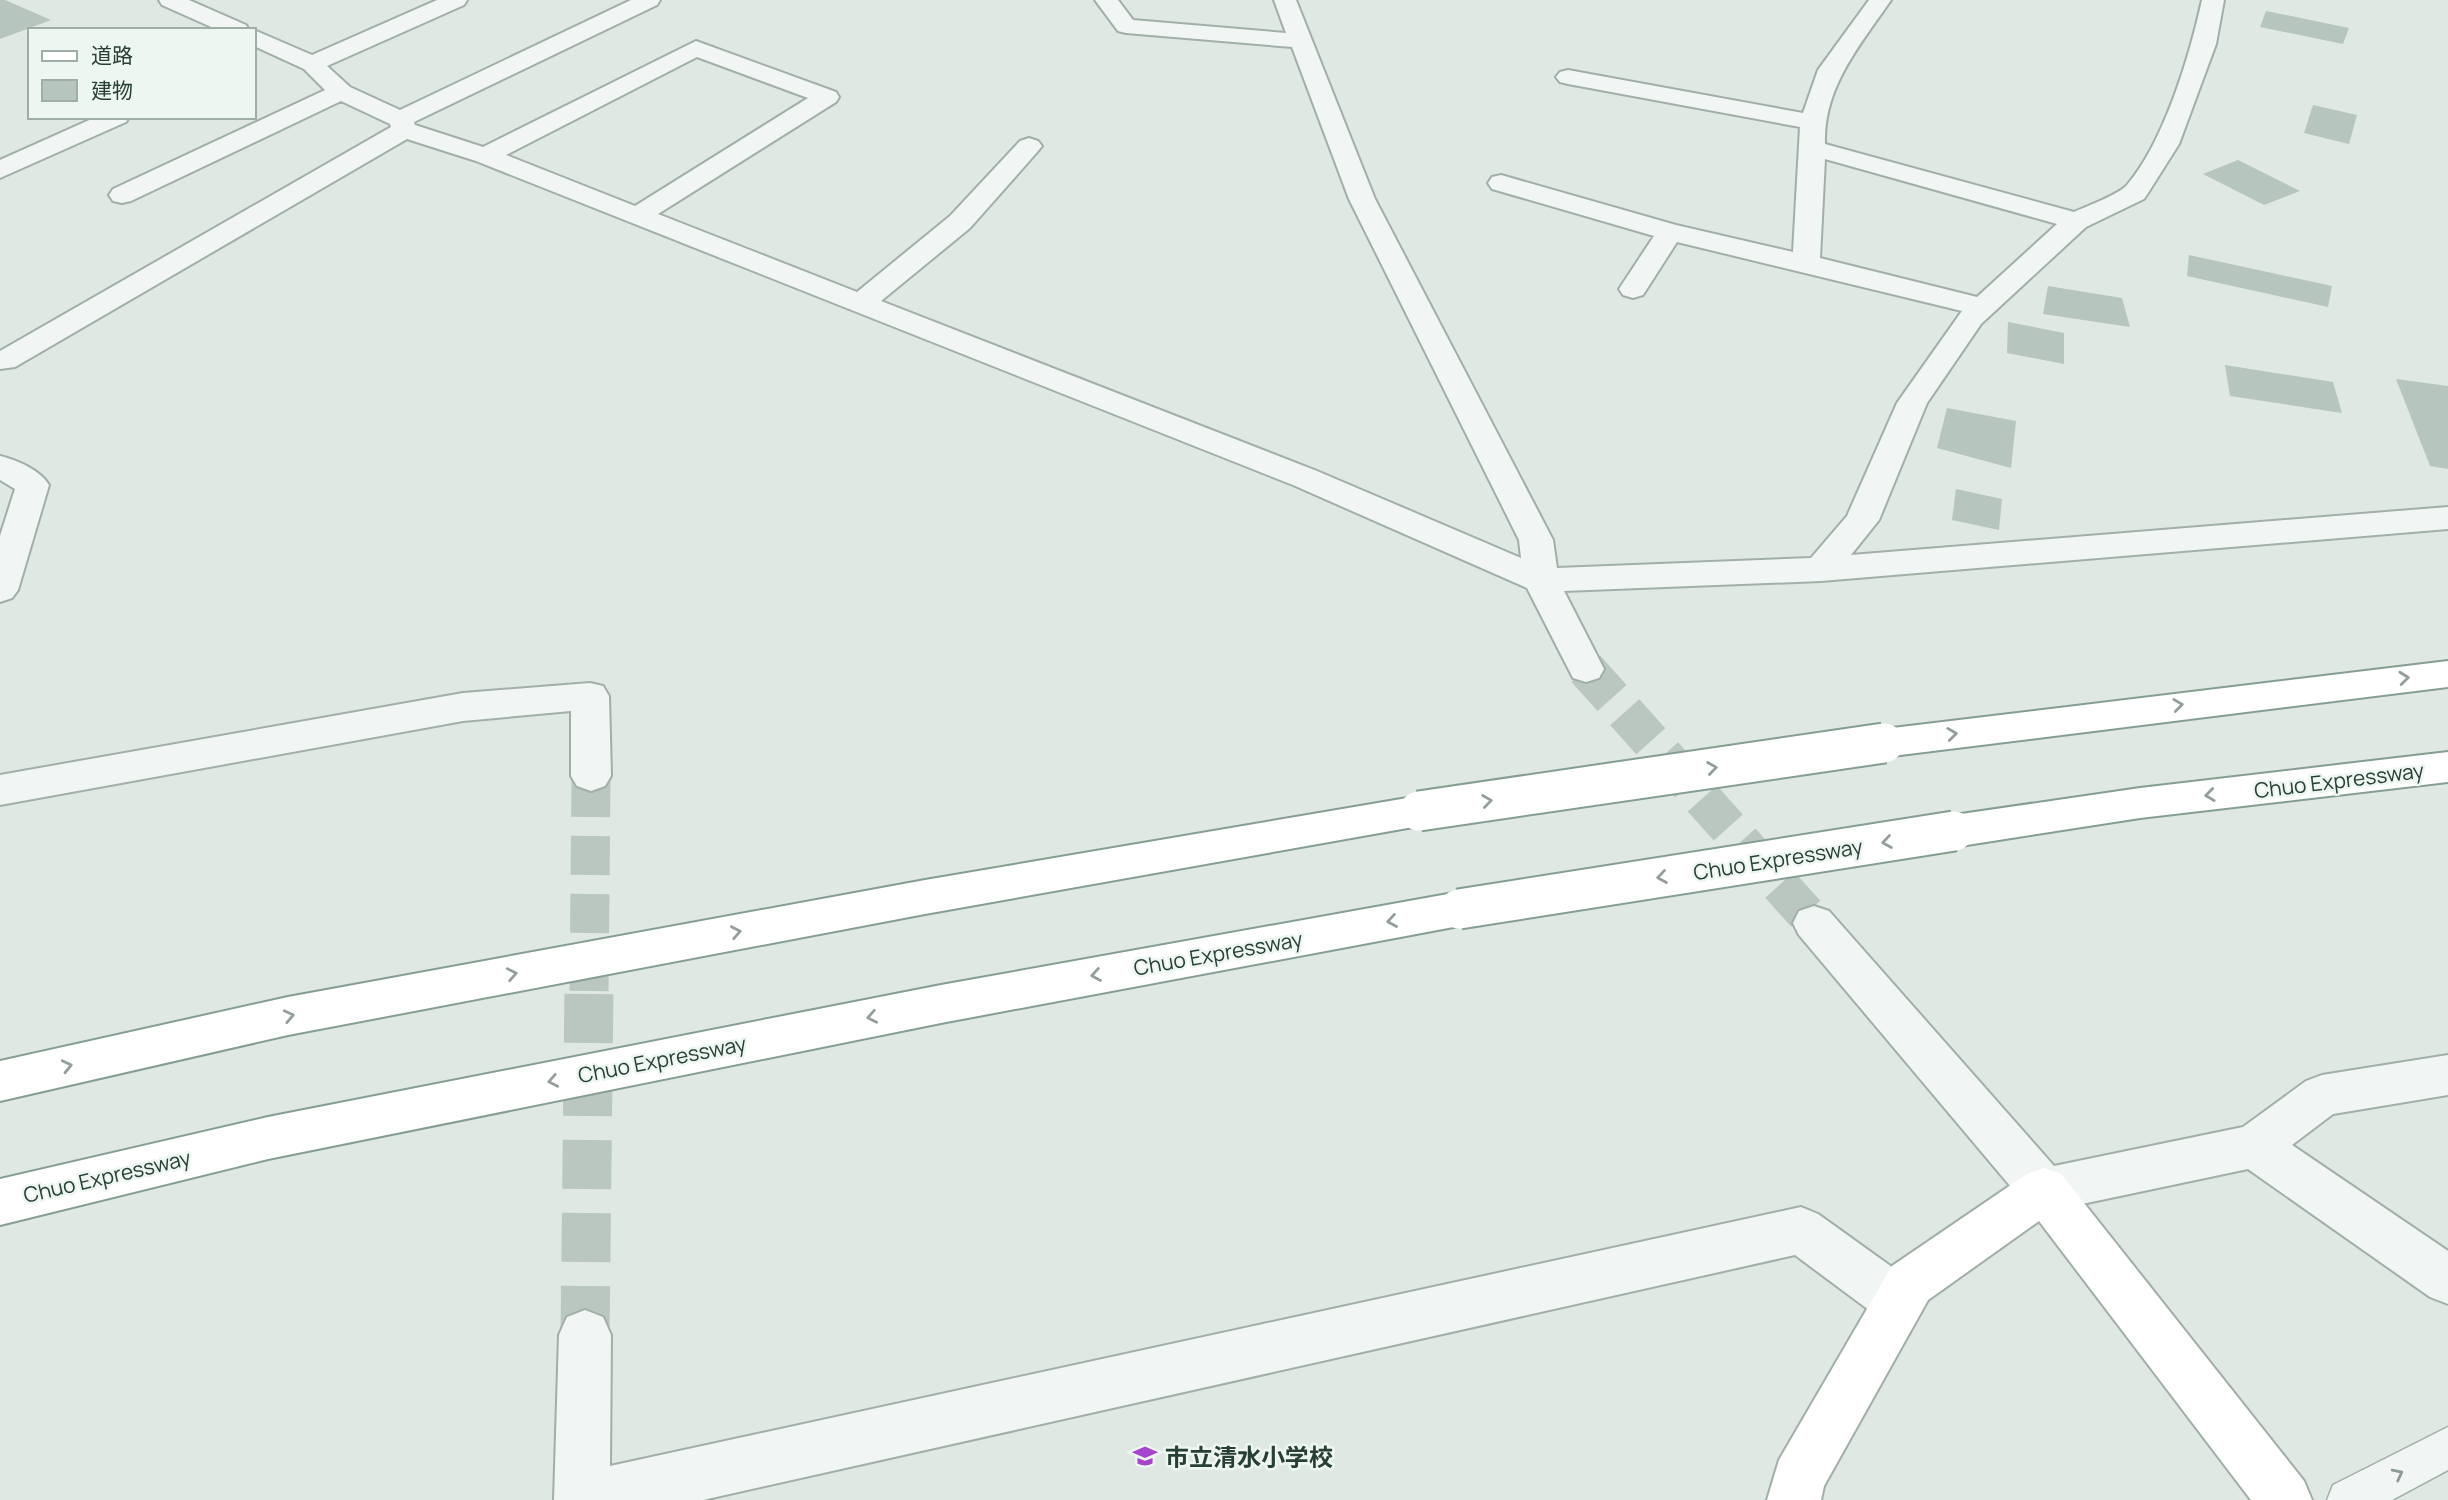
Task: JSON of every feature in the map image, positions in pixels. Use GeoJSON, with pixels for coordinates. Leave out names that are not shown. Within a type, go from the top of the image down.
{"type":"FeatureCollection","features":[{"type":"Feature","properties":{"kind":"main road"},"geometry":{"type":"LineString","coordinates":[[0,1081],[301,1014],[925,897],[1419,811],[1884,743],[2448,674]]}},
{"type":"Feature","properties":{"kind":"main road","name":"Chuo Expressway"},"geometry":{"type":"LineString","coordinates":[[0,1202],[281,1135],[941,1003],[1459,909],[2140,803],[2448,767]]}},
{"type":"Feature","properties":{"kind":"main road"},"geometry":{"type":"LineString","coordinates":[[1794,1500],[1798,1479],[1910,1283],[2044,1190],[2285,1500]]}},
{"type":"Feature","properties":{"kind":"street"},"geometry":{"type":"LineString","coordinates":[[170,0],[234,28]]}},
{"type":"Feature","properties":{"kind":"street"},"geometry":{"type":"LineString","coordinates":[[312,64],[456,0]]}},
{"type":"Feature","properties":{"kind":"street"},"geometry":{"type":"LineString","coordinates":[[4,361],[402,124],[649,0]]}},
{"type":"Feature","properties":{"kind":"street"},"geometry":{"type":"LineString","coordinates":[[1106,0],[1126,26],[1301,41]]}},
{"type":"Feature","properties":{"kind":"street"},"geometry":{"type":"LineString","coordinates":[[1285,0],[1362,199],[1536,540],[1541,580],[1586,668]]}},
{"type":"Feature","properties":{"kind":"street"},"geometry":{"type":"LineString","coordinates":[[1806,263],[1813,135],[1830,69],[1880,0]]}},
{"type":"Feature","properties":{"kind":"street"},"geometry":{"type":"LineString","coordinates":[[1821,569],[1862,520],[1913,403],[1971,318],[2076,221],[2135,193],[2166,145],[2204,44],[2214,0]]}},
{"type":"Feature","properties":{"kind":"street"},"geometry":{"type":"LineString","coordinates":[[204,13],[226,5]]}},
{"type":"Feature","properties":{"kind":"street"},"geometry":{"type":"LineString","coordinates":[[260,46],[312,64],[341,92],[402,124],[1305,478],[1541,580],[1821,569],[2448,518]]}},
{"type":"Feature","properties":{"kind":"street"},"geometry":{"type":"LineString","coordinates":[[485,156],[696,47],[827,96],[637,216]]}},
{"type":"Feature","properties":{"kind":"street"},"geometry":{"type":"LineString","coordinates":[[1567,77],[1813,135],[2076,221]]}},
{"type":"Feature","properties":{"kind":"street"},"geometry":{"type":"LineString","coordinates":[[121,195],[341,92]]}},
{"type":"Feature","properties":{"kind":"street"},"geometry":{"type":"LineString","coordinates":[[0,170],[113,119]]}},
{"type":"Feature","properties":{"kind":"street"},"geometry":{"type":"LineString","coordinates":[[859,305],[960,222],[1029,146]]}},
{"type":"Feature","properties":{"kind":"street"},"geometry":{"type":"LineString","coordinates":[[1501,183],[1670,232],[1982,307]]}},
{"type":"Feature","properties":{"kind":"street"},"geometry":{"type":"LineString","coordinates":[[1633,289],[1670,232]]}},
{"type":"Feature","properties":{"kind":"street"},"geometry":{"type":"LineString","coordinates":[[0,466],[33,485],[0,590]]}},
{"type":"Feature","properties":{"kind":"street"},"geometry":{"type":"LineString","coordinates":[[0,790],[463,707],[590,696],[591,776]]}},
{"type":"Feature","properties":{"kind":"street"},"geometry":{"type":"LineString","coordinates":[[1814,922],[2044,1190],[2254,1146],[2322,1095],[2448,1075]]}},
{"type":"Feature","properties":{"kind":"street"},"geometry":{"type":"LineString","coordinates":[[2254,1146],[2448,1280]]}},
{"type":"Feature","properties":{"kind":"street"},"geometry":{"type":"LineString","coordinates":[[585,1335],[582,1500],[1801,1230],[1899,1302]]}},
{"type":"Feature","properties":{"kind":"lane"},"geometry":{"type":"LineString","coordinates":[[2348,1500],[2448,1448]]}},
{"type":"Feature","properties":{"kind":"building"},"geometry":{"type":"Polygon","coordinates":[[[0,0],[51,20],[28,28],[0,39],[0,0]]]}},
{"type":"Feature","properties":{"kind":"building"},"geometry":{"type":"Polygon","coordinates":[[[2266,11],[2349,28],[2343,44],[2260,27],[2266,11]]]}},
{"type":"Feature","properties":{"kind":"building"},"geometry":{"type":"Polygon","coordinates":[[[2313,105],[2357,115],[2349,144],[2304,133],[2313,105]]]}},
{"type":"Feature","properties":{"kind":"building"},"geometry":{"type":"Polygon","coordinates":[[[2238,160],[2300,191],[2264,205],[2203,174],[2238,160]]]}},
{"type":"Feature","properties":{"kind":"building"},"geometry":{"type":"Polygon","coordinates":[[[2189,255],[2332,286],[2328,307],[2187,276],[2189,255]]]}},
{"type":"Feature","properties":{"kind":"building"},"geometry":{"type":"Polygon","coordinates":[[[2048,286],[2122,298],[2130,327],[2043,314],[2048,286]]]}},
{"type":"Feature","properties":{"kind":"building"},"geometry":{"type":"Polygon","coordinates":[[[2008,322],[2064,333],[2064,364],[2007,353],[2008,322]]]}},
{"type":"Feature","properties":{"kind":"building"},"geometry":{"type":"Polygon","coordinates":[[[2225,365],[2333,382],[2342,413],[2230,396],[2225,365]]]}},
{"type":"Feature","properties":{"kind":"building"},"geometry":{"type":"Polygon","coordinates":[[[2396,379],[2448,386],[2448,469],[2430,466],[2396,379]]]}},
{"type":"Feature","properties":{"kind":"building"},"geometry":{"type":"Polygon","coordinates":[[[1947,408],[2016,421],[2011,468],[1937,448],[1947,408]]]}},
{"type":"Feature","properties":{"kind":"building"},"geometry":{"type":"Polygon","coordinates":[[[1956,489],[2002,499],[1999,530],[1952,520],[1956,489]]]}},
{"type":"Feature","properties":{"kind":"tunnel"},"geometry":{"type":"LineString","coordinates":[[1586,669],[1814,923]]}},
{"type":"Feature","properties":{"kind":"tunnel"},"geometry":{"type":"LineString","coordinates":[[589,991],[591,776]]}},
{"type":"Feature","properties":{"kind":"tunnel"},"geometry":{"type":"LineString","coordinates":[[585,1335],[589,989]]}},
{"type":"Feature","properties":{"kind":"place","name":"市立清水小学校"},"geometry":{"type":"Point","coordinates":[1145,1456]}}]}
